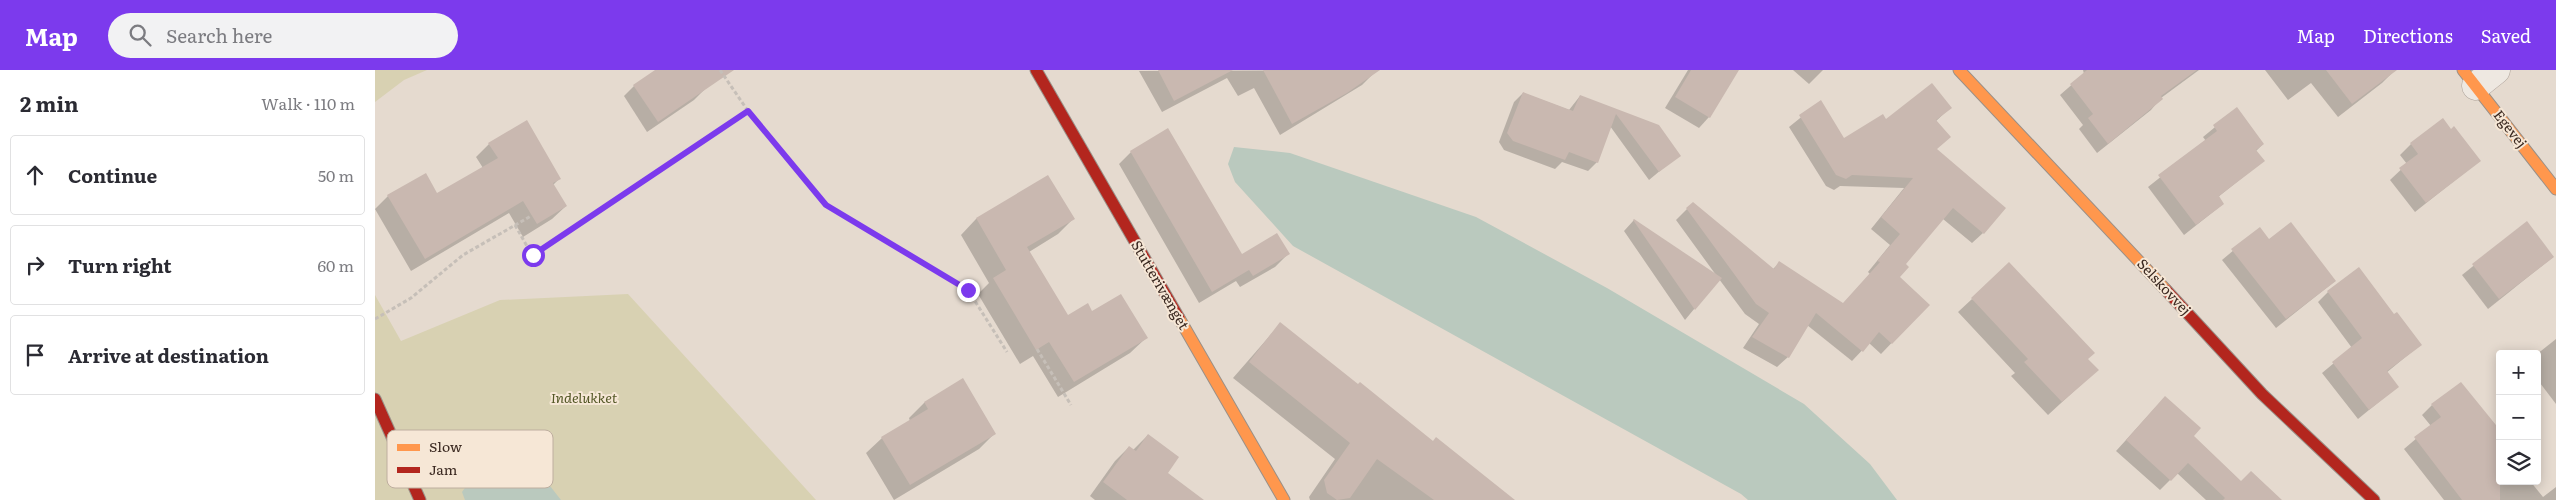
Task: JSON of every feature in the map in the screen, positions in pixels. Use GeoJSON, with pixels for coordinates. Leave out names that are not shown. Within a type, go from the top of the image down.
{"type":"FeatureCollection","features":[{"type":"Feature","properties":{"kind":"street","name":"Stutterivænget"},"geometry":{"type":"LineString","coordinates":[[1036,70],[1284,500]]}},
{"type":"Feature","properties":{"kind":"street","name":"Selskovvej"},"geometry":{"type":"LineString","coordinates":[[1959,70],[2069,184],[2262,394],[2374,500]]}},
{"type":"Feature","properties":{"kind":"street","name":"Egevej"},"geometry":{"type":"LineString","coordinates":[[2478,75],[2556,189]]}},
{"type":"Feature","properties":{"kind":"street"},"geometry":{"type":"LineString","coordinates":[[375,399],[389,430]]}},
{"type":"Feature","properties":{"kind":"street"},"geometry":{"type":"LineString","coordinates":[[415,488],[420,500]]}},
{"type":"Feature","properties":{"kind":"path"},"geometry":{"type":"LineString","coordinates":[[720,70],[748,111],[826,205],[968,290],[1007,352]]}},
{"type":"Feature","properties":{"kind":"path"},"geometry":{"type":"LineString","coordinates":[[515,225],[533,255],[748,111]]}},
{"type":"Feature","properties":{"kind":"path"},"geometry":{"type":"LineString","coordinates":[[375,319],[411,298],[463,255],[531,216]]}},
{"type":"Feature","properties":{"kind":"path"},"geometry":{"type":"LineString","coordinates":[[1037,349],[1071,405]]}},
{"type":"Feature","properties":{"kind":"green space"},"geometry":{"type":"Polygon","coordinates":[[[375,70],[427,70],[404,80],[375,102],[375,70]]]}},
{"type":"Feature","properties":{"kind":"green space","name":"Indelukket"},"geometry":{"type":"Polygon","coordinates":[[[628,294],[816,500],[375,500],[375,295],[401,341],[500,300],[628,294]]]}},
{"type":"Feature","properties":{"kind":"shaded area"},"geometry":{"type":"Polygon","coordinates":[[[1234,147],[1290,153],[1476,217],[1607,288],[1804,404],[1870,464],[1897,500],[1748,500],[1741,494],[1293,246],[1235,182],[1228,164],[1234,147]]]}},
{"type":"Feature","properties":{"kind":"shaded area"},"geometry":{"type":"Polygon","coordinates":[[[465,488],[552,488],[561,500],[465,500],[462,492],[465,488]]]}},
{"type":"Feature","properties":{"kind":"building"},"geometry":{"type":"Polygon","coordinates":[[[655,70],[734,70],[658,122],[633,85],[655,70]]]}},
{"type":"Feature","properties":{"kind":"building"},"geometry":{"type":"Polygon","coordinates":[[[1158,70],[1233,70],[1174,101],[1158,70]]]}},
{"type":"Feature","properties":{"kind":"building"},"geometry":{"type":"Polygon","coordinates":[[[1263,70],[1380,70],[1347,93],[1292,124],[1263,70]]]}},
{"type":"Feature","properties":{"kind":"building"},"geometry":{"type":"Polygon","coordinates":[[[1691,70],[1739,70],[1710,118],[1675,97],[1691,70]]]}},
{"type":"Feature","properties":{"kind":"building"},"geometry":{"type":"Polygon","coordinates":[[[2087,70],[2197,70],[2161,96],[2163,99],[2108,144],[2088,118],[2093,114],[2070,84],[2087,70]]]}},
{"type":"Feature","properties":{"kind":"building"},"geometry":{"type":"Polygon","coordinates":[[[2326,70],[2397,70],[2352,104],[2326,70]]]}},
{"type":"Feature","properties":{"kind":"building"},"geometry":{"type":"Polygon","coordinates":[[[1932,83],[1952,108],[1936,120],[1951,137],[1937,149],[2006,208],[1984,234],[1953,208],[1906,264],[1909,267],[1900,277],[1930,305],[1892,344],[1879,332],[1863,352],[1816,313],[1789,358],[1752,337],[1769,313],[1756,304],[1686,208],[1693,202],[1774,269],[1779,261],[1843,303],[1880,262],[1877,261],[1900,234],[1881,217],[1913,178],[1852,175],[1846,179],[1836,175],[1799,115],[1821,100],[1844,138],[1883,114],[1886,119],[1932,83]]]}},
{"type":"Feature","properties":{"kind":"building"},"geometry":{"type":"Polygon","coordinates":[[[1523,92],[1573,111],[1580,95],[1659,125],[1681,156],[1659,172],[1616,114],[1598,163],[1569,152],[1565,160],[1513,141],[1507,133],[1523,92]]]}},
{"type":"Feature","properties":{"kind":"building"},"geometry":{"type":"Polygon","coordinates":[[[2237,107],[2264,144],[2256,150],[2265,161],[2219,196],[2224,204],[2196,225],[2158,175],[2217,131],[2213,125],[2237,107]]]}},
{"type":"Feature","properties":{"kind":"building"},"geometry":{"type":"Polygon","coordinates":[[[2443,118],[2451,129],[2454,126],[2481,161],[2426,203],[2399,168],[2418,154],[2410,143],[2443,118]]]}},
{"type":"Feature","properties":{"kind":"building"},"geometry":{"type":"Polygon","coordinates":[[[527,120],[561,179],[553,183],[567,206],[537,224],[523,201],[425,259],[387,195],[426,173],[437,193],[498,158],[488,143],[527,120]]]}},
{"type":"Feature","properties":{"kind":"building"},"geometry":{"type":"Polygon","coordinates":[[[1168,128],[1242,254],[1277,233],[1290,254],[1253,276],[1249,270],[1212,292],[1130,151],[1168,128]]]}},
{"type":"Feature","properties":{"kind":"building"},"geometry":{"type":"Polygon","coordinates":[[[1048,175],[1075,219],[1027,247],[1068,315],[1088,303],[1092,311],[1121,294],[1148,338],[1074,382],[1049,342],[1036,350],[993,278],[1006,270],[976,218],[1048,175]]]}},
{"type":"Feature","properties":{"kind":"building"},"geometry":{"type":"Polygon","coordinates":[[[1633,220],[1722,278],[1695,310],[1633,220]]]}},
{"type":"Feature","properties":{"kind":"building"},"geometry":{"type":"Polygon","coordinates":[[[2527,221],[2554,257],[2499,299],[2472,264],[2527,221]]]}},
{"type":"Feature","properties":{"kind":"building"},"geometry":{"type":"Polygon","coordinates":[[[2291,222],[2336,281],[2286,319],[2231,249],[2260,227],[2269,239],[2291,222]]]}},
{"type":"Feature","properties":{"kind":"building"},"geometry":{"type":"Polygon","coordinates":[[[2009,262],[2095,353],[2088,359],[2099,370],[2062,402],[2024,362],[2028,359],[1971,298],[2009,262]]]}},
{"type":"Feature","properties":{"kind":"building"},"geometry":{"type":"Polygon","coordinates":[[[2359,267],[2394,314],[2397,312],[2422,345],[2387,371],[2399,387],[2369,410],[2332,362],[2362,338],[2327,291],[2359,267]]]}},
{"type":"Feature","properties":{"kind":"building"},"geometry":{"type":"Polygon","coordinates":[[[1280,322],[1358,384],[1360,382],[1433,441],[1436,437],[1515,500],[1434,500],[1377,459],[1350,498],[1337,500],[1327,493],[1324,480],[1350,443],[1249,362],[1280,322]]]}},
{"type":"Feature","properties":{"kind":"building"},"geometry":{"type":"Polygon","coordinates":[[[963,378],[996,434],[910,485],[881,437],[928,409],[924,402],[963,378]]]}},
{"type":"Feature","properties":{"kind":"building"},"geometry":{"type":"Polygon","coordinates":[[[2461,382],[2496,425],[2496,485],[2500,485],[2500,500],[2462,500],[2414,437],[2441,417],[2431,404],[2461,382]]]}},
{"type":"Feature","properties":{"kind":"building"},"geometry":{"type":"Polygon","coordinates":[[[2165,396],[2201,428],[2194,436],[2241,481],[2251,471],[2282,500],[2223,500],[2225,498],[2188,463],[2171,481],[2126,440],[2165,396]]]}},
{"type":"Feature","properties":{"kind":"building"},"geometry":{"type":"Polygon","coordinates":[[[1148,434],[1179,457],[1168,473],[1204,500],[1127,500],[1103,482],[1129,446],[1136,451],[1148,434]]]}},
{"type":"Feature","properties":{"kind":"traffic: slow"},"geometry":{"type":"LineString","coordinates":[[1959,70],[2166,290]]}},
{"type":"Feature","properties":{"kind":"traffic: slow"},"geometry":{"type":"LineString","coordinates":[[2463,70],[2556,189]]}},
{"type":"Feature","properties":{"kind":"traffic: slow"},"geometry":{"type":"LineString","coordinates":[[1179,318],[1284,500]]}},
{"type":"Feature","properties":{"kind":"traffic: jam"},"geometry":{"type":"LineString","coordinates":[[1036,70],[1179,318]]}},
{"type":"Feature","properties":{"kind":"traffic: jam"},"geometry":{"type":"LineString","coordinates":[[2166,290],[2262,394],[2374,500]]}},
{"type":"Feature","properties":{"kind":"traffic: jam"},"geometry":{"type":"LineString","coordinates":[[375,399],[389,430]]}},
{"type":"Feature","properties":{"kind":"traffic: jam"},"geometry":{"type":"LineString","coordinates":[[415,488],[420,500]]}},
{"type":"Feature","properties":{"kind":"route"},"geometry":{"type":"LineString","coordinates":[[533,255],[748,111],[826,205],[968,290]]}}]}
